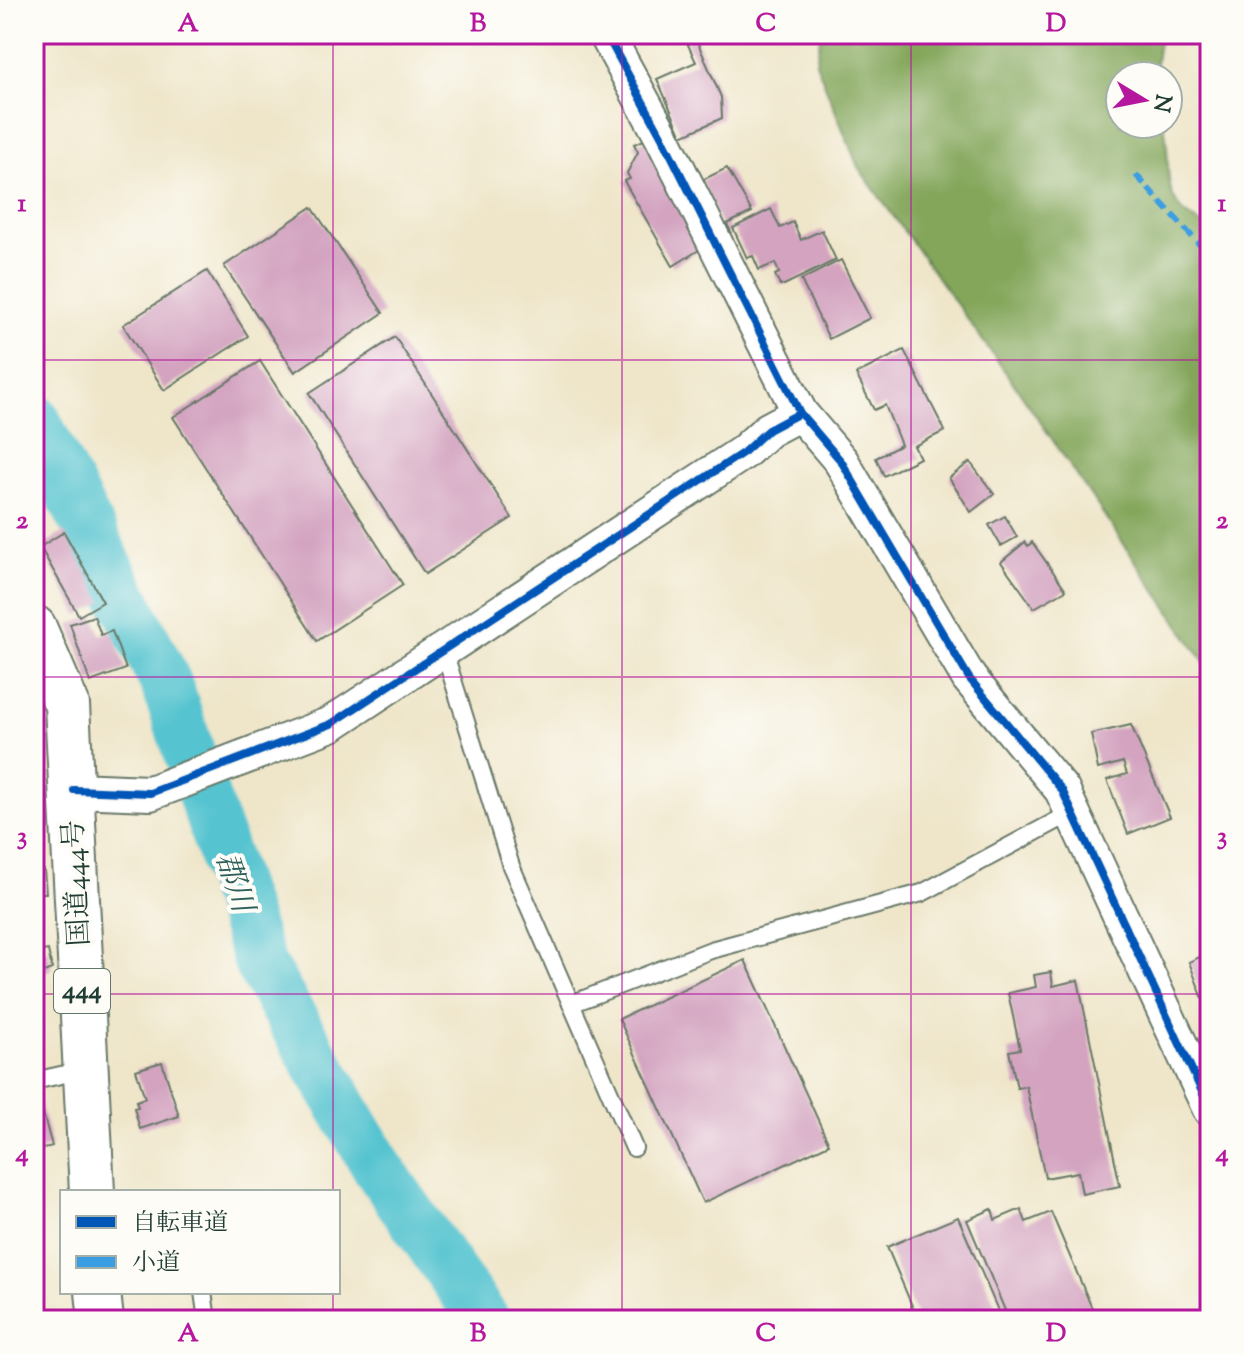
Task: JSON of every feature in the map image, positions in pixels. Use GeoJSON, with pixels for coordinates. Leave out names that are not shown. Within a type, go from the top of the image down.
{"type":"FeatureCollection","features":[{"type":"Feature","properties":{"kind":"highway","name":"国道444号"},"geometry":{"type":"LineString","coordinates":[[34,628],[67,705],[74,790],[92,1190]]}},
{"type":"Feature","properties":{"kind":"highway"},"geometry":{"type":"LineString","coordinates":[[98,1294],[101,1320]]}},
{"type":"Feature","properties":{"kind":"street"},"geometry":{"type":"LineString","coordinates":[[606,34],[662,137],[800,413],[841,461],[969,678],[1062,790],[1210,1109]]}},
{"type":"Feature","properties":{"kind":"street"},"geometry":{"type":"LineString","coordinates":[[74,790],[150,793],[331,724],[744,452],[768,430],[800,413]]}},
{"type":"Feature","properties":{"kind":"lane"},"geometry":{"type":"LineString","coordinates":[[443,648],[511,866],[634,1148]]}},
{"type":"Feature","properties":{"kind":"lane"},"geometry":{"type":"LineString","coordinates":[[571,1004],[711,950],[922,893],[1073,812]]}},
{"type":"Feature","properties":{"kind":"lane"},"geometry":{"type":"LineString","coordinates":[[34,1081],[86,1069]]}},
{"type":"Feature","properties":{"kind":"lane"},"geometry":{"type":"LineString","coordinates":[[203,1294],[207,1320]]}},
{"type":"Feature","properties":{"kind":"green space"},"geometry":{"type":"Polygon","coordinates":[[[821,34],[1160,34],[1156,60],[1104,60],[1104,140],[1167,140],[1173,197],[1192,219],[1210,228],[1210,670],[1019,391],[858,167],[816,63],[821,34]]]}},
{"type":"Feature","properties":{"kind":"building"},"geometry":{"type":"Polygon","coordinates":[[[683,34],[694,34],[721,97],[722,118],[682,136],[657,79],[696,62],[683,34]]]}},
{"type":"Feature","properties":{"kind":"building"},"geometry":{"type":"Polygon","coordinates":[[[644,140],[699,250],[673,266],[624,181],[630,179],[627,173],[638,152],[634,144],[644,140]]]}},
{"type":"Feature","properties":{"kind":"building"},"geometry":{"type":"Polygon","coordinates":[[[727,168],[752,212],[727,224],[731,232],[725,235],[702,180],[727,168]]]}},
{"type":"Feature","properties":{"kind":"building"},"geometry":{"type":"Polygon","coordinates":[[[312,207],[383,313],[295,372],[224,266],[312,207]]]}},
{"type":"Feature","properties":{"kind":"building"},"geometry":{"type":"Polygon","coordinates":[[[771,209],[780,228],[793,222],[801,240],[822,230],[836,260],[784,285],[780,285],[775,275],[779,273],[775,263],[759,270],[753,256],[747,258],[733,228],[771,209]]]}},
{"type":"Feature","properties":{"kind":"building"},"geometry":{"type":"Polygon","coordinates":[[[841,260],[870,318],[829,339],[801,280],[841,260]]]}},
{"type":"Feature","properties":{"kind":"building"},"geometry":{"type":"Polygon","coordinates":[[[207,271],[248,336],[164,390],[123,325],[207,271]]]}},
{"type":"Feature","properties":{"kind":"building"},"geometry":{"type":"Polygon","coordinates":[[[395,337],[512,518],[425,574],[309,393],[395,337]]]}},
{"type":"Feature","properties":{"kind":"building"},"geometry":{"type":"Polygon","coordinates":[[[904,350],[945,431],[914,446],[920,458],[884,476],[876,458],[901,445],[885,405],[874,410],[856,374],[904,350]]]}},
{"type":"Feature","properties":{"kind":"building"},"geometry":{"type":"Polygon","coordinates":[[[260,361],[403,585],[317,641],[173,417],[260,361]]]}},
{"type":"Feature","properties":{"kind":"building"},"geometry":{"type":"Polygon","coordinates":[[[970,462],[994,494],[971,512],[949,478],[970,462]]]}},
{"type":"Feature","properties":{"kind":"building"},"geometry":{"type":"Polygon","coordinates":[[[1005,516],[1017,537],[1001,546],[989,525],[1005,516]]]}},
{"type":"Feature","properties":{"kind":"building"},"geometry":{"type":"Polygon","coordinates":[[[64,532],[103,602],[79,616],[40,547],[64,532]]]}},
{"type":"Feature","properties":{"kind":"building"},"geometry":{"type":"Polygon","coordinates":[[[1025,542],[1028,546],[1032,542],[1066,590],[1034,608],[1001,562],[1025,542]]]}},
{"type":"Feature","properties":{"kind":"building"},"geometry":{"type":"Polygon","coordinates":[[[94,616],[101,635],[112,631],[126,669],[90,682],[70,624],[94,616]]]}},
{"type":"Feature","properties":{"kind":"building"},"geometry":{"type":"Polygon","coordinates":[[[1131,725],[1170,817],[1128,834],[1107,780],[1127,774],[1123,762],[1098,769],[1091,734],[1131,725]]]}},
{"type":"Feature","properties":{"kind":"building"},"geometry":{"type":"Polygon","coordinates":[[[44,870],[46,893],[34,893],[34,871],[44,870]]]}},
{"type":"Feature","properties":{"kind":"building"},"geometry":{"type":"Polygon","coordinates":[[[48,950],[52,969],[34,976],[34,952],[48,950]]]}},
{"type":"Feature","properties":{"kind":"building"},"geometry":{"type":"Polygon","coordinates":[[[1210,952],[1210,1017],[1189,962],[1210,952]]]}},
{"type":"Feature","properties":{"kind":"building"},"geometry":{"type":"Polygon","coordinates":[[[745,960],[829,1144],[703,1203],[619,1019],[745,960]]]}},
{"type":"Feature","properties":{"kind":"building"},"geometry":{"type":"Polygon","coordinates":[[[1051,972],[1053,986],[1078,980],[1120,1186],[1082,1194],[1078,1172],[1045,1178],[1026,1086],[1017,1088],[1009,1051],[1020,1049],[1008,993],[1036,987],[1034,975],[1051,972]]]}},
{"type":"Feature","properties":{"kind":"building"},"geometry":{"type":"Polygon","coordinates":[[[162,1062],[179,1116],[140,1129],[134,1108],[138,1107],[136,1101],[145,1098],[136,1070],[162,1062]]]}},
{"type":"Feature","properties":{"kind":"building"},"geometry":{"type":"Polygon","coordinates":[[[39,1099],[52,1146],[34,1151],[34,1100],[39,1099]]]}},
{"type":"Feature","properties":{"kind":"building"},"geometry":{"type":"Polygon","coordinates":[[[992,1209],[995,1220],[1021,1209],[1026,1222],[1051,1212],[1097,1320],[1009,1320],[967,1220],[992,1209]]]}},
{"type":"Feature","properties":{"kind":"building"},"geometry":{"type":"Polygon","coordinates":[[[958,1217],[1002,1320],[918,1320],[887,1247],[958,1217]]]}},
{"type":"Feature","properties":{"kind":"waterway","name":"郡川"},"geometry":{"type":"LineString","coordinates":[[34,419],[166,683],[260,964],[378,1168],[484,1320]]}},
{"type":"Feature","properties":{"kind":"marked path"},"geometry":{"type":"LineString","coordinates":[[1136,175],[1210,256]]}},
{"type":"Feature","properties":{"kind":"cycle path"},"geometry":{"type":"LineString","coordinates":[[606,34],[662,137],[800,413],[841,461],[969,678],[1062,790],[1210,1109]]}},
{"type":"Feature","properties":{"kind":"cycle path"},"geometry":{"type":"LineString","coordinates":[[74,790],[150,793],[331,724],[744,452],[768,430],[800,413]]}}]}
